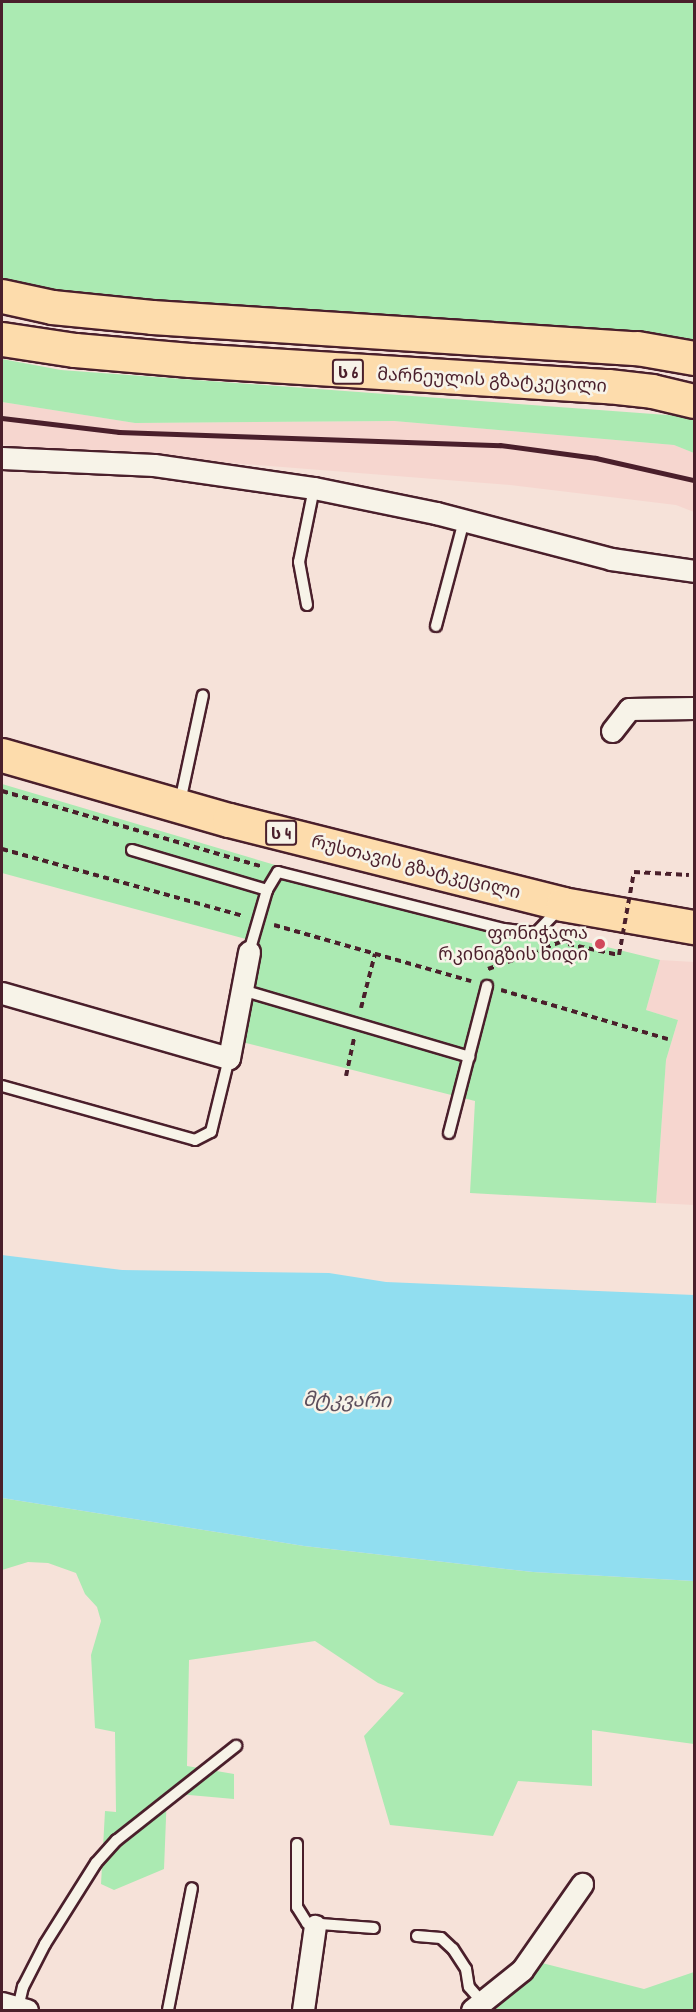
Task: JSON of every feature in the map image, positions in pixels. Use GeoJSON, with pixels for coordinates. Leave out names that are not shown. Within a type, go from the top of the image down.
{"type":"FeatureCollection","features":[{"type":"Feature","properties":{"kind":"highway"},"geometry":{"type":"LineString","coordinates":[[2,296],[52,306],[152,316],[638,348],[694,358]]}},
{"type":"Feature","properties":{"kind":"highway","name":"მარნეულის გზატკეცილი"},"geometry":{"type":"LineString","coordinates":[[2,339],[75,350],[190,360],[608,386],[652,391],[694,401]]}},
{"type":"Feature","properties":{"kind":"highway","name":"რუსთავის გზატკეცილი"},"geometry":{"type":"LineString","coordinates":[[2,755],[179,806],[563,904],[689,924]]}},
{"type":"Feature","properties":{"kind":"street"},"geometry":{"type":"LineString","coordinates":[[2,458],[154,465],[314,488],[464,521],[611,560],[694,571]]}},
{"type":"Feature","properties":{"kind":"street"},"geometry":{"type":"LineString","coordinates":[[612,731],[629,709],[694,708]]}},
{"type":"Feature","properties":{"kind":"street"},"geometry":{"type":"LineString","coordinates":[[2,993],[230,1058],[249,952]]}},
{"type":"Feature","properties":{"kind":"street"},"geometry":{"type":"LineString","coordinates":[[476,2006],[522,1970],[582,1884]]}},
{"type":"Feature","properties":{"kind":"street"},"geometry":{"type":"LineString","coordinates":[[303,2010],[315,1926]]}},
{"type":"Feature","properties":{"kind":"lane"},"geometry":{"type":"LineString","coordinates":[[307,605],[299,562],[314,488]]}},
{"type":"Feature","properties":{"kind":"lane"},"geometry":{"type":"LineString","coordinates":[[436,626],[464,521]]}},
{"type":"Feature","properties":{"kind":"lane"},"geometry":{"type":"LineString","coordinates":[[179,806],[203,695]]}},
{"type":"Feature","properties":{"kind":"lane"},"geometry":{"type":"LineString","coordinates":[[132,850],[267,890]]}},
{"type":"Feature","properties":{"kind":"lane"},"geometry":{"type":"LineString","coordinates":[[249,952],[267,890],[278,872],[504,929],[536,933],[563,904]]}},
{"type":"Feature","properties":{"kind":"lane"},"geometry":{"type":"LineString","coordinates":[[449,1133],[487,986]]}},
{"type":"Feature","properties":{"kind":"lane"},"geometry":{"type":"LineString","coordinates":[[242,990],[469,1057]]}},
{"type":"Feature","properties":{"kind":"lane"},"geometry":{"type":"LineString","coordinates":[[2,1086],[195,1140],[211,1132],[230,1058]]}},
{"type":"Feature","properties":{"kind":"lane"},"geometry":{"type":"LineString","coordinates":[[13,2008],[45,1944],[96,1863],[117,1840],[236,1746]]}},
{"type":"Feature","properties":{"kind":"lane"},"geometry":{"type":"LineString","coordinates":[[297,1844],[297,1907],[307,1923],[315,1926],[374,1928]]}},
{"type":"Feature","properties":{"kind":"lane"},"geometry":{"type":"LineString","coordinates":[[168,2010],[192,1888]]}},
{"type":"Feature","properties":{"kind":"lane"},"geometry":{"type":"LineString","coordinates":[[417,1936],[441,1938],[453,1949],[466,1969],[469,1987],[476,2006]]}},
{"type":"Feature","properties":{"kind":"path"},"geometry":{"type":"LineString","coordinates":[[2,791],[278,872]]}},
{"type":"Feature","properties":{"kind":"path"},"geometry":{"type":"LineString","coordinates":[[2,849],[258,920],[668,1039]]}},
{"type":"Feature","properties":{"kind":"path"},"geometry":{"type":"LineString","coordinates":[[483,971],[569,939],[568,944],[619,955],[634,872],[689,875]]}},
{"type":"Feature","properties":{"kind":"path"},"geometry":{"type":"LineString","coordinates":[[461,978],[472,975]]}},
{"type":"Feature","properties":{"kind":"shaded area"},"geometry":{"type":"Polygon","coordinates":[[[2,402],[135,423],[394,421],[674,445],[694,453],[694,512],[676,505],[510,485],[2,445],[2,402]]]}},
{"type":"Feature","properties":{"kind":"shaded area"},"geometry":{"type":"Polygon","coordinates":[[[660,960],[694,962],[694,1205],[656,1203],[666,1060],[678,1020],[646,1010],[660,960]]]}},
{"type":"Feature","properties":{"kind":"green space"},"geometry":{"type":"Polygon","coordinates":[[[2,2],[694,2],[694,342],[2,287],[2,2]]]}},
{"type":"Feature","properties":{"kind":"green space"},"geometry":{"type":"Polygon","coordinates":[[[2,359],[61,370],[694,417],[694,453],[674,445],[394,421],[135,423],[2,402],[2,359]]]}},
{"type":"Feature","properties":{"kind":"green space"},"geometry":{"type":"Polygon","coordinates":[[[2,784],[292,870],[660,960],[646,1010],[678,1020],[666,1060],[656,1203],[470,1193],[475,1101],[230,1039],[257,942],[2,873],[2,784]]]}},
{"type":"Feature","properties":{"kind":"green space"},"geometry":{"type":"Polygon","coordinates":[[[2,1498],[304,1546],[533,1572],[694,1581],[694,1744],[592,1730],[592,1786],[518,1781],[493,1836],[390,1825],[364,1736],[404,1693],[378,1683],[315,1641],[189,1660],[187,1766],[234,1774],[234,1799],[167,1793],[164,1869],[114,1890],[101,1884],[105,1811],[116,1812],[115,1732],[95,1728],[91,1655],[101,1621],[97,1607],[85,1594],[76,1573],[48,1563],[28,1562],[2,1570],[2,1498]]]}},
{"type":"Feature","properties":{"kind":"green space"},"geometry":{"type":"Polygon","coordinates":[[[542,1963],[644,1989],[694,1972],[694,2010],[493,2010],[542,1963]]]}},
{"type":"Feature","properties":{"kind":"water","name":"მტკვარი"},"geometry":{"type":"Polygon","coordinates":[[[2,1255],[122,1270],[329,1273],[386,1282],[694,1295],[694,1581],[533,1572],[304,1546],[2,1498],[2,1255]]]}},
{"type":"Feature","properties":{"kind":"railway"},"geometry":{"type":"LineString","coordinates":[[2,418],[119,432],[500,445],[596,458],[694,480]]}},
{"type":"Feature","properties":{"kind":"place","name":"ფონიჭალა რკინიგზის ხიდი"},"geometry":{"type":"Point","coordinates":[600,944]}}]}
